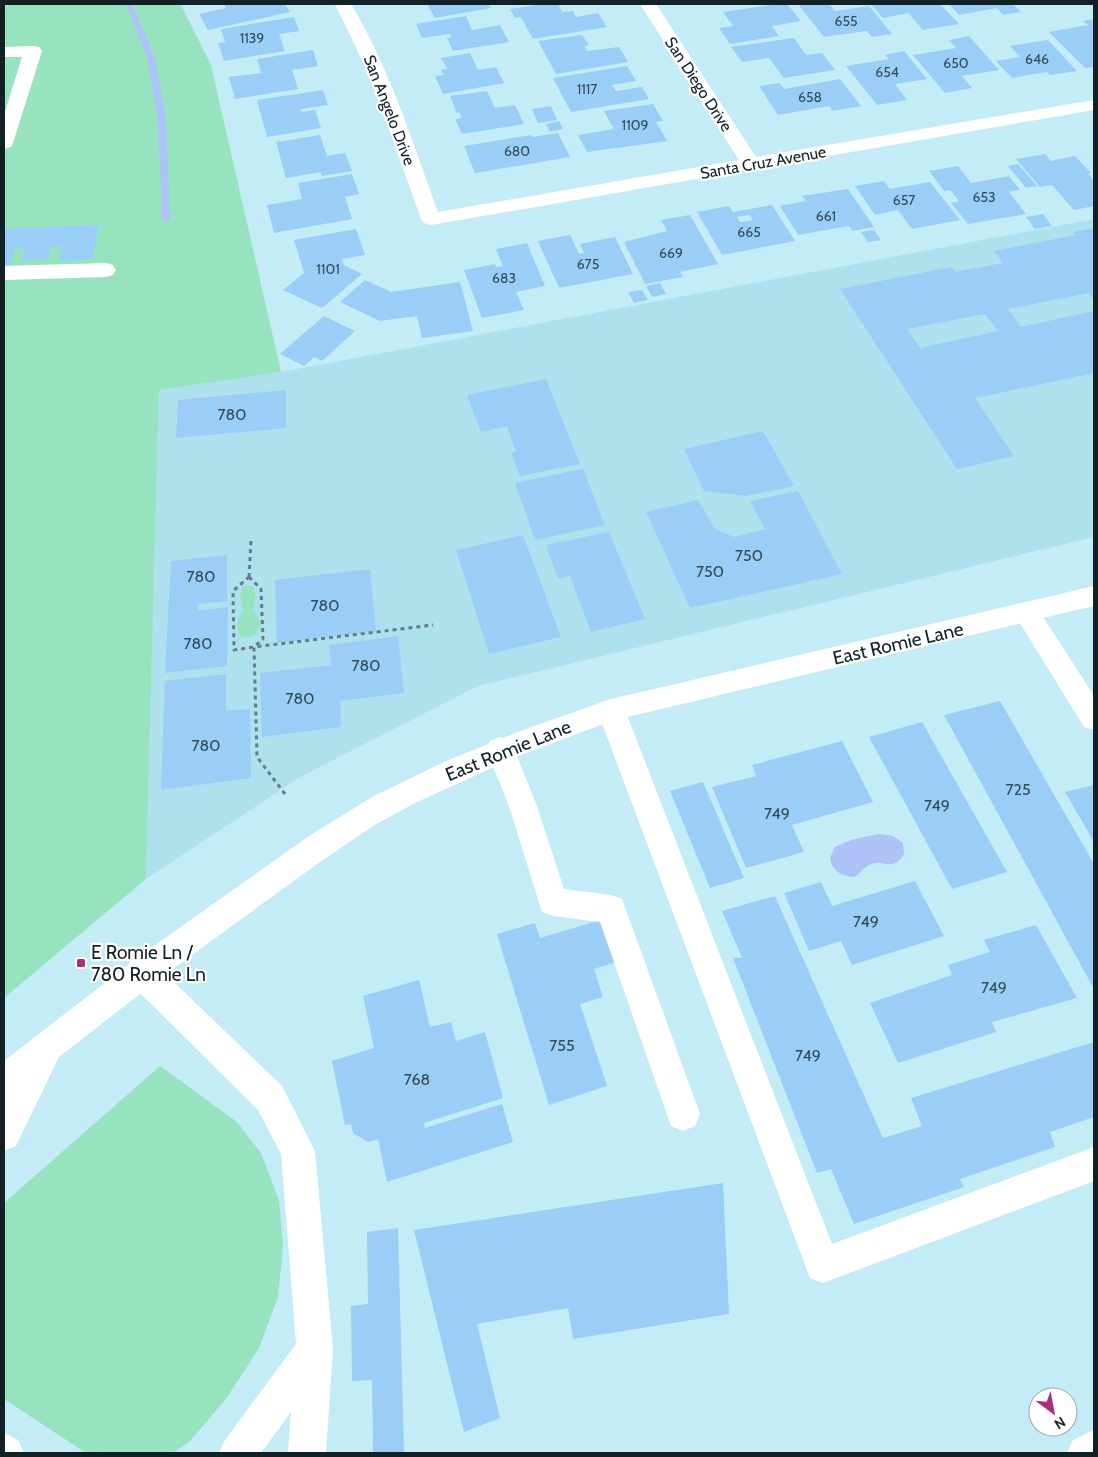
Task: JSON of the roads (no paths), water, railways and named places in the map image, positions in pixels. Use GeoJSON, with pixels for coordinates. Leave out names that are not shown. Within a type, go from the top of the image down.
{"type":"FeatureCollection","features":[{"type":"Feature","properties":{"kind":"street","name":"San Angelo Drive"},"geometry":{"type":"LineString","coordinates":[[343,4],[366,45],[431,219]]}},
{"type":"Feature","properties":{"kind":"street","name":"San Diego Drive"},"geometry":{"type":"LineString","coordinates":[[648,4],[751,164]]}},
{"type":"Feature","properties":{"kind":"street"},"geometry":{"type":"LineString","coordinates":[[4,52],[33,52],[4,143]]}},
{"type":"Feature","properties":{"kind":"street","name":"Santa Cruz Avenue"},"geometry":{"type":"LineString","coordinates":[[431,219],[1094,106]]}},
{"type":"Feature","properties":{"kind":"street"},"geometry":{"type":"LineString","coordinates":[[4,273],[106,270]]}},
{"type":"Feature","properties":{"kind":"street","name":"East Romie Lane"},"geometry":{"type":"LineString","coordinates":[[4,1082],[50,1043],[141,972],[338,833],[403,795],[500,749],[611,710],[1094,596]]}},
{"type":"Feature","properties":{"kind":"street"},"geometry":{"type":"LineString","coordinates":[[1027,613],[1094,719]]}},
{"type":"Feature","properties":{"kind":"street"},"geometry":{"type":"LineString","coordinates":[[611,710],[823,1264],[1094,1164]]}},
{"type":"Feature","properties":{"kind":"street"},"geometry":{"type":"LineString","coordinates":[[500,749],[523,806],[553,902],[610,909],[683,1114]]}},
{"type":"Feature","properties":{"kind":"street"},"geometry":{"type":"LineString","coordinates":[[141,972],[270,1098],[298,1151],[315,1349],[307,1453]]}},
{"type":"Feature","properties":{"kind":"street"},"geometry":{"type":"LineString","coordinates":[[4,1134],[50,1043]]}},
{"type":"Feature","properties":{"kind":"street"},"geometry":{"type":"LineString","coordinates":[[238,1453],[315,1349]]}},
{"type":"Feature","properties":{"kind":"street"},"geometry":{"type":"LineString","coordinates":[[1086,1453],[1094,1449]]}},
{"type":"Feature","properties":{"kind":"waterway"},"geometry":{"type":"LineString","coordinates":[[129,4],[151,58],[162,120],[166,219]]}},
{"type":"Feature","properties":{"kind":"place","name":"E Romie Ln / 780 Romie Ln"},"geometry":{"type":"Point","coordinates":[81,963]}}]}
